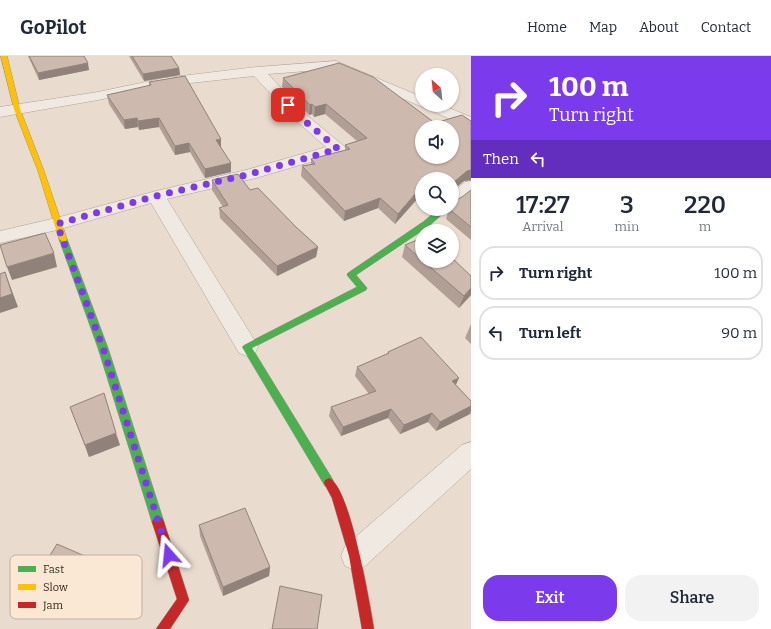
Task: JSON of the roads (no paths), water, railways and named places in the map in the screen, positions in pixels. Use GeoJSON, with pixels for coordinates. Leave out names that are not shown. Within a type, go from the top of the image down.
{"type":"FeatureCollection","features":[{"type":"Feature","properties":{"kind":"street"},"geometry":{"type":"LineString","coordinates":[[4,56],[17,108],[41,171],[57,224],[103,348],[183,600],[162,629]]}},
{"type":"Feature","properties":{"kind":"street"},"geometry":{"type":"LineString","coordinates":[[0,112],[17,108],[98,96],[164,82],[257,71],[336,65],[415,99]]}},
{"type":"Feature","properties":{"kind":"street"},"geometry":{"type":"LineString","coordinates":[[0,237],[57,224],[156,196],[250,174],[338,149],[299,116],[257,71]]}},
{"type":"Feature","properties":{"kind":"street"},"geometry":{"type":"LineString","coordinates":[[445,112],[471,123]]}},
{"type":"Feature","properties":{"kind":"street"},"geometry":{"type":"LineString","coordinates":[[459,196],[471,186]]}},
{"type":"Feature","properties":{"kind":"street"},"geometry":{"type":"LineString","coordinates":[[156,196],[337,496],[355,556],[368,629]]}},
{"type":"Feature","properties":{"kind":"street"},"geometry":{"type":"LineString","coordinates":[[247,347],[363,288],[351,275],[436,216]]}},
{"type":"Feature","properties":{"kind":"street"},"geometry":{"type":"LineString","coordinates":[[355,556],[471,453]]}}]}
